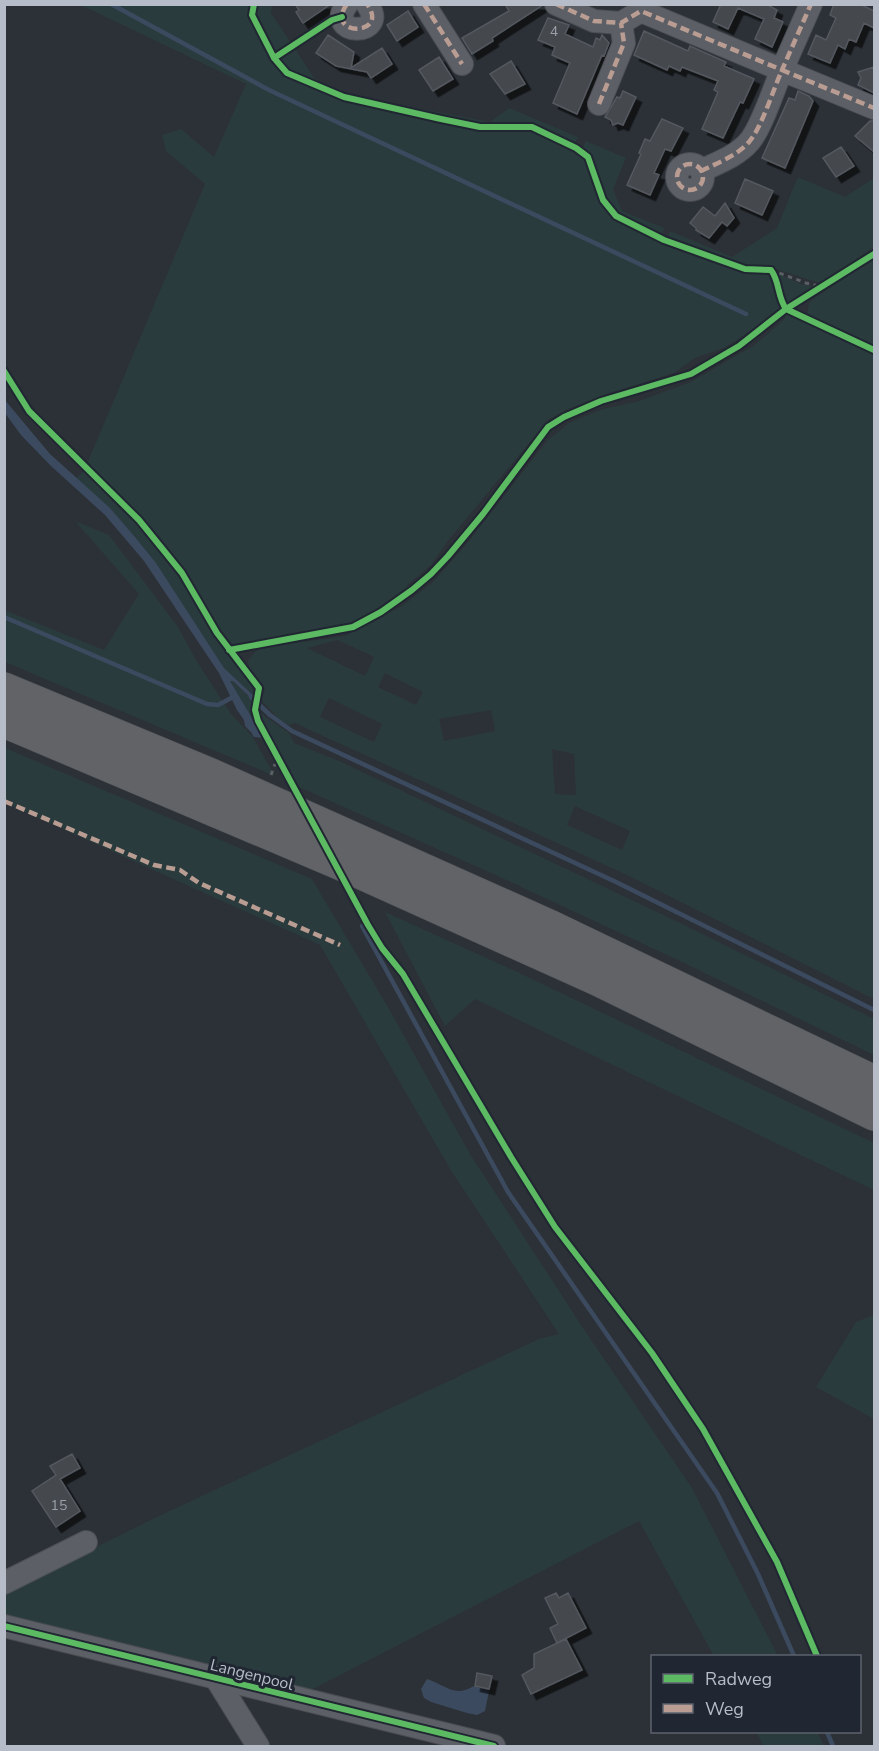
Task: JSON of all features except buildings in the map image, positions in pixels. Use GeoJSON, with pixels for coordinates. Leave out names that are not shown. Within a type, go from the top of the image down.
{"type":"FeatureCollection","features":[{"type":"Feature","properties":{"kind":"highway"},"geometry":{"type":"LineString","coordinates":[[4,689],[210,775],[538,921],[874,1082]]}},
{"type":"Feature","properties":{"kind":"highway"},"geometry":{"type":"LineString","coordinates":[[4,721],[376,879],[597,979],[874,1114]]}},
{"type":"Feature","properties":{"kind":"street"},"geometry":{"type":"LineString","coordinates":[[347,4],[343,12],[344,21],[354,30],[367,26],[372,18],[371,6]]}},
{"type":"Feature","properties":{"kind":"street"},"geometry":{"type":"LineString","coordinates":[[424,4],[462,64]]}},
{"type":"Feature","properties":{"kind":"street"},"geometry":{"type":"LineString","coordinates":[[556,4],[594,21],[621,23],[641,11],[874,108]]}},
{"type":"Feature","properties":{"kind":"street"},"geometry":{"type":"LineString","coordinates":[[701,171],[734,154],[749,142],[811,4]]}},
{"type":"Feature","properties":{"kind":"street"},"geometry":{"type":"LineString","coordinates":[[599,104],[624,43],[621,23]]}},
{"type":"Feature","properties":{"kind":"street"},"geometry":{"type":"LineString","coordinates":[[4,1583],[86,1542]]}},
{"type":"Feature","properties":{"kind":"street","name":"Langenpool"},"geometry":{"type":"LineString","coordinates":[[4,1626],[494,1746]]}},
{"type":"Feature","properties":{"kind":"street"},"geometry":{"type":"LineString","coordinates":[[217,1680],[258,1746]]}},
{"type":"Feature","properties":{"kind":"path"},"geometry":{"type":"LineString","coordinates":[[759,269],[771,270],[824,287]]}},
{"type":"Feature","properties":{"kind":"path"},"geometry":{"type":"LineString","coordinates":[[771,270],[776,277]]}},
{"type":"Feature","properties":{"kind":"path"},"geometry":{"type":"LineString","coordinates":[[814,292],[832,281]]}},
{"type":"Feature","properties":{"kind":"path"},"geometry":{"type":"LineString","coordinates":[[271,775],[277,762],[284,770]]}},
{"type":"Feature","properties":{"kind":"shaded area"},"geometry":{"type":"Polygon","coordinates":[[[81,5],[251,5],[251,13],[261,43],[279,70],[286,75],[348,100],[486,130],[530,129],[583,154],[588,162],[600,202],[614,217],[698,256],[745,272],[769,272],[774,281],[782,311],[724,348],[695,358],[674,373],[607,394],[549,419],[447,542],[431,565],[407,587],[363,619],[346,627],[314,634],[232,644],[160,538],[87,464],[205,184],[166,151],[162,135],[181,129],[214,157],[246,84],[81,5]]]}},
{"type":"Feature","properties":{"kind":"shaded area"},"geometry":{"type":"Polygon","coordinates":[[[257,5],[272,5],[271,13],[291,43],[276,52],[260,23],[257,5]]]}},
{"type":"Feature","properties":{"kind":"shaded area"},"geometry":{"type":"Polygon","coordinates":[[[294,47],[314,78],[343,94],[490,122],[509,108],[578,137],[574,145],[530,126],[479,125],[345,96],[314,80],[289,71],[279,57],[294,47]]]}},
{"type":"Feature","properties":{"kind":"shaded area"},"geometry":{"type":"Polygon","coordinates":[[[586,141],[626,158],[613,189],[622,211],[664,228],[662,236],[625,218],[610,204],[593,162],[582,149],[586,141]]]}},
{"type":"Feature","properties":{"kind":"shaded area"},"geometry":{"type":"Polygon","coordinates":[[[798,177],[845,197],[874,178],[874,247],[820,283],[769,267],[743,265],[668,238],[670,231],[732,257],[777,228],[798,177]]]}},
{"type":"Feature","properties":{"kind":"shaded area"},"geometry":{"type":"Polygon","coordinates":[[[874,259],[874,346],[807,315],[809,303],[813,299],[874,259]]]}},
{"type":"Feature","properties":{"kind":"shaded area"},"geometry":{"type":"Polygon","coordinates":[[[776,273],[801,284],[816,287],[788,304],[783,298],[776,273]]]}},
{"type":"Feature","properties":{"kind":"shaded area"},"geometry":{"type":"Polygon","coordinates":[[[793,314],[874,352],[874,999],[627,875],[295,723],[289,725],[280,720],[262,701],[265,688],[249,667],[248,661],[256,651],[265,647],[345,636],[402,606],[432,583],[465,546],[547,441],[569,423],[603,409],[639,401],[691,382],[753,346],[785,319],[785,315],[793,314]],[[338,640],[307,648],[365,676],[374,657],[338,640]],[[385,673],[378,687],[416,705],[423,692],[385,673]],[[329,698],[320,717],[374,742],[382,724],[329,698]],[[491,710],[439,719],[444,741],[495,731],[491,710]],[[552,749],[555,794],[576,795],[574,754],[552,749]],[[575,806],[567,825],[622,850],[630,831],[575,806]]]}},
{"type":"Feature","properties":{"kind":"shaded area"},"geometry":{"type":"Polygon","coordinates":[[[84,470],[129,515],[170,563],[228,655],[251,684],[254,696],[224,668],[156,563],[135,537],[110,508],[76,479],[84,470]]]}},
{"type":"Feature","properties":{"kind":"shaded area"},"geometry":{"type":"Polygon","coordinates":[[[75,521],[109,535],[178,627],[231,714],[253,737],[275,776],[5,662],[4,610],[104,650],[139,594],[75,521]]]}},
{"type":"Feature","properties":{"kind":"shaded area"},"geometry":{"type":"Polygon","coordinates":[[[229,680],[233,681],[254,701],[255,719],[266,748],[249,713],[229,680]]]}},
{"type":"Feature","properties":{"kind":"shaded area"},"geometry":{"type":"Polygon","coordinates":[[[258,708],[263,715],[289,733],[294,743],[339,761],[678,922],[874,1019],[874,1055],[678,960],[299,787],[270,739],[259,717],[258,708]]]}},
{"type":"Feature","properties":{"kind":"shaded area"},"geometry":{"type":"Polygon","coordinates":[[[5,748],[312,879],[389,1009],[470,1154],[583,1328],[692,1488],[777,1655],[713,1655],[639,1521],[309,1691],[5,1617],[5,1592],[159,1516],[539,1339],[559,1334],[452,1172],[320,945],[5,803],[5,748]]]}},
{"type":"Feature","properties":{"kind":"shaded area"},"geometry":{"type":"Polygon","coordinates":[[[385,912],[513,970],[874,1143],[874,1190],[475,999],[445,1026],[385,912]]]}},
{"type":"Feature","properties":{"kind":"shaded area"},"geometry":{"type":"Polygon","coordinates":[[[874,1315],[874,1419],[816,1387],[856,1322],[874,1315]]]}},
{"type":"Feature","properties":{"kind":"shaded area"},"geometry":{"type":"Polygon","coordinates":[[[757,1733],[818,1733],[824,1746],[764,1746],[757,1733]]]}},
{"type":"Feature","properties":{"kind":"water"},"geometry":{"type":"Polygon","coordinates":[[[4,399],[50,454],[110,508],[135,537],[156,563],[224,668],[254,696],[254,701],[233,681],[230,681],[249,713],[358,926],[251,732],[245,726],[219,673],[144,561],[105,515],[21,435],[5,413],[4,399]]]}},
{"type":"Feature","properties":{"kind":"water"},"geometry":{"type":"Polygon","coordinates":[[[427,1679],[455,1691],[474,1686],[489,1691],[485,1711],[477,1715],[431,1702],[424,1698],[421,1689],[427,1679]]]}},
{"type":"Feature","properties":{"kind":"pier"},"geometry":{"type":"Polygon","coordinates":[[[253,737],[264,738],[369,925],[358,926],[253,737]]]}},
{"type":"Feature","properties":{"kind":"waterway"},"geometry":{"type":"LineString","coordinates":[[111,4],[269,90],[746,314]]}},
{"type":"Feature","properties":{"kind":"waterway"},"geometry":{"type":"LineString","coordinates":[[4,617],[207,704],[218,705],[235,696]]}},
{"type":"Feature","properties":{"kind":"waterway"},"geometry":{"type":"LineString","coordinates":[[251,697],[292,731],[616,882],[874,1010]]}},
{"type":"Feature","properties":{"kind":"waterway"},"geometry":{"type":"LineString","coordinates":[[362,926],[508,1192],[717,1493],[758,1574],[794,1655]]}},
{"type":"Feature","properties":{"kind":"waterway"},"geometry":{"type":"LineString","coordinates":[[827,1733],[833,1746]]}},
{"type":"Feature","properties":{"kind":"marked path"},"geometry":{"type":"LineString","coordinates":[[347,4],[342,15],[343,23],[357,29],[371,23],[372,15],[367,4]]}},
{"type":"Feature","properties":{"kind":"marked path"},"geometry":{"type":"LineString","coordinates":[[424,4],[462,64]]}},
{"type":"Feature","properties":{"kind":"marked path"},"geometry":{"type":"LineString","coordinates":[[556,4],[594,21],[621,23],[641,11],[782,70],[811,4]]}},
{"type":"Feature","properties":{"kind":"marked path"},"geometry":{"type":"LineString","coordinates":[[599,104],[624,43],[621,23]]}},
{"type":"Feature","properties":{"kind":"marked path"},"geometry":{"type":"LineString","coordinates":[[701,171],[733,155],[749,142],[763,118],[782,70],[874,108]]}},
{"type":"Feature","properties":{"kind":"marked path"},"geometry":{"type":"LineString","coordinates":[[690,164],[699,168],[703,177],[699,186],[690,190],[681,186],[677,177],[681,168],[690,164]]}},
{"type":"Feature","properties":{"kind":"marked path"},"geometry":{"type":"LineString","coordinates":[[4,801],[154,865],[180,870],[199,883],[340,945]]}},
{"type":"Feature","properties":{"kind":"cycle path"},"geometry":{"type":"LineString","coordinates":[[254,4],[252,15],[274,58],[287,73],[344,97],[441,119],[480,127],[532,127],[576,148],[588,157],[603,200],[616,216],[664,240],[745,269],[771,270],[786,309],[874,350]]}},
{"type":"Feature","properties":{"kind":"cycle path"},"geometry":{"type":"LineString","coordinates":[[274,58],[332,20],[342,17]]}},
{"type":"Feature","properties":{"kind":"cycle path"},"geometry":{"type":"LineString","coordinates":[[229,650],[353,627],[381,612],[412,590],[448,556],[483,514],[548,427],[564,417],[601,401],[691,374],[739,346],[786,309],[874,254]]}},
{"type":"Feature","properties":{"kind":"cycle path"},"geometry":{"type":"LineString","coordinates":[[4,371],[29,411],[139,520],[182,573],[217,633],[259,688],[255,710],[258,721],[368,925],[382,948],[403,974],[555,1227],[652,1353],[703,1429],[777,1562],[817,1655]]}},
{"type":"Feature","properties":{"kind":"cycle path"},"geometry":{"type":"LineString","coordinates":[[4,1626],[494,1746]]}}]}
